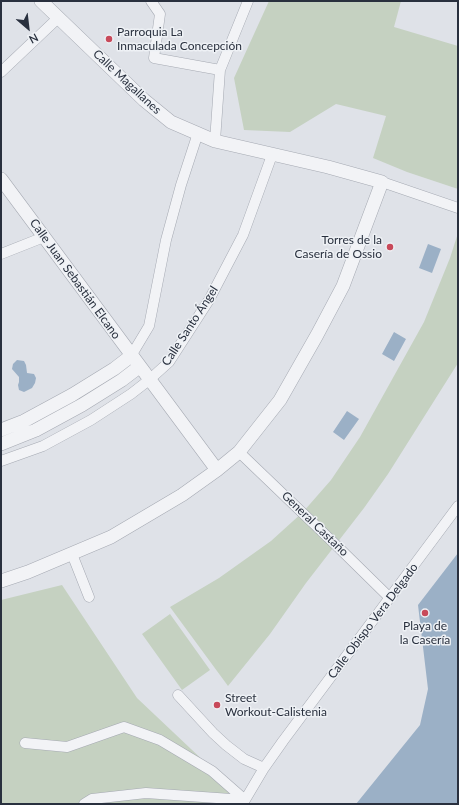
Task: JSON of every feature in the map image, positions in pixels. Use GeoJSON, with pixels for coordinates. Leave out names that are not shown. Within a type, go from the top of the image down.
{"type":"FeatureCollection","features":[{"type":"Feature","properties":{"kind":"street"},"geometry":{"type":"LineString","coordinates":[[150,1],[160,14],[154,58],[220,70]]}},
{"type":"Feature","properties":{"kind":"street"},"geometry":{"type":"LineString","coordinates":[[216,141],[220,70],[248,1]]}},
{"type":"Feature","properties":{"kind":"street","name":"Calle Magallanes"},"geometry":{"type":"LineString","coordinates":[[43,2],[144,100],[171,122],[216,141],[272,155]]}},
{"type":"Feature","properties":{"kind":"street"},"geometry":{"type":"LineString","coordinates":[[1,72],[58,18]]}},
{"type":"Feature","properties":{"kind":"street"},"geometry":{"type":"LineString","coordinates":[[1,430],[24,421],[72,395],[114,370],[131,356],[149,326],[166,240],[181,185],[198,133]]}},
{"type":"Feature","properties":{"kind":"street"},"geometry":{"type":"LineString","coordinates":[[272,155],[328,167],[382,182],[458,208]]}},
{"type":"Feature","properties":{"kind":"street","name":"Calle Santo Ángel"},"geometry":{"type":"LineString","coordinates":[[1,461],[43,446],[91,420],[131,394],[169,362],[209,300],[243,235],[272,155]]}},
{"type":"Feature","properties":{"kind":"street","name":"Calle Juan Sebastián Elcano"},"geometry":{"type":"LineString","coordinates":[[1,179],[217,470]]}},
{"type":"Feature","properties":{"kind":"street"},"geometry":{"type":"LineString","coordinates":[[2,579],[28,572],[111,537],[182,495],[239,452],[280,400],[343,286],[382,182]]}},
{"type":"Feature","properties":{"kind":"street"},"geometry":{"type":"LineString","coordinates":[[1,254],[44,237]]}},
{"type":"Feature","properties":{"kind":"street"},"geometry":{"type":"LineString","coordinates":[[1,444],[36,430],[82,405],[140,367]]}},
{"type":"Feature","properties":{"kind":"street","name":"General Castaño"},"geometry":{"type":"LineString","coordinates":[[239,452],[331,539],[390,598]]}},
{"type":"Feature","properties":{"kind":"street","name":"Calle Obispo Vera Delgado"},"geometry":{"type":"LineString","coordinates":[[245,800],[264,768],[283,741],[458,506]]}},
{"type":"Feature","properties":{"kind":"street"},"geometry":{"type":"LineString","coordinates":[[72,554],[89,596]]}},
{"type":"Feature","properties":{"kind":"street"},"geometry":{"type":"LineString","coordinates":[[178,695],[213,733],[244,759],[264,768]]}},
{"type":"Feature","properties":{"kind":"street"},"geometry":{"type":"LineString","coordinates":[[25,743],[67,747],[124,727],[160,740],[212,771],[245,800]]}},
{"type":"Feature","properties":{"kind":"street"},"geometry":{"type":"LineString","coordinates":[[84,804],[92,800],[146,793],[245,800]]}},
{"type":"Feature","properties":{"kind":"green space"},"geometry":{"type":"Polygon","coordinates":[[[269,1],[401,1],[394,27],[458,46],[458,189],[407,172],[373,158],[386,116],[336,104],[290,132],[244,130],[234,78],[269,1]]]}},
{"type":"Feature","properties":{"kind":"green space"},"geometry":{"type":"Polygon","coordinates":[[[458,233],[458,363],[388,474],[364,508],[306,583],[270,634],[228,686],[170,607],[219,578],[271,541],[303,512],[331,480],[360,437],[424,322],[450,258],[458,233]]]}},
{"type":"Feature","properties":{"kind":"green space"},"geometry":{"type":"Polygon","coordinates":[[[62,585],[137,698],[251,804],[1,804],[1,600],[62,585]]]}},
{"type":"Feature","properties":{"kind":"green space"},"geometry":{"type":"Polygon","coordinates":[[[170,614],[210,670],[182,690],[142,634],[170,614]]]}},
{"type":"Feature","properties":{"kind":"water"},"geometry":{"type":"Polygon","coordinates":[[[428,244],[441,249],[432,273],[419,268],[428,244]]]}},
{"type":"Feature","properties":{"kind":"water"},"geometry":{"type":"Polygon","coordinates":[[[394,332],[406,339],[394,361],[382,354],[394,332]]]}},
{"type":"Feature","properties":{"kind":"water"},"geometry":{"type":"Polygon","coordinates":[[[17,360],[24,361],[27,373],[34,374],[36,378],[32,388],[24,392],[19,390],[19,377],[12,369],[13,364],[17,360]]]}},
{"type":"Feature","properties":{"kind":"water"},"geometry":{"type":"Polygon","coordinates":[[[347,411],[359,419],[344,440],[333,432],[347,411]]]}},
{"type":"Feature","properties":{"kind":"water"},"geometry":{"type":"Polygon","coordinates":[[[458,553],[458,804],[356,804],[420,725],[428,689],[418,605],[458,553]]]}},
{"type":"Feature","properties":{"kind":"place","name":"Parroquia La Inmaculada Concepción"},"geometry":{"type":"Point","coordinates":[109,39]}},
{"type":"Feature","properties":{"kind":"place","name":"Torres de la Casería de Ossio"},"geometry":{"type":"Point","coordinates":[390,247]}},
{"type":"Feature","properties":{"kind":"place","name":"Playa de la Casería"},"geometry":{"type":"Point","coordinates":[425,613]}},
{"type":"Feature","properties":{"kind":"place","name":"Street Workout-Calistenia"},"geometry":{"type":"Point","coordinates":[217,705]}}]}
